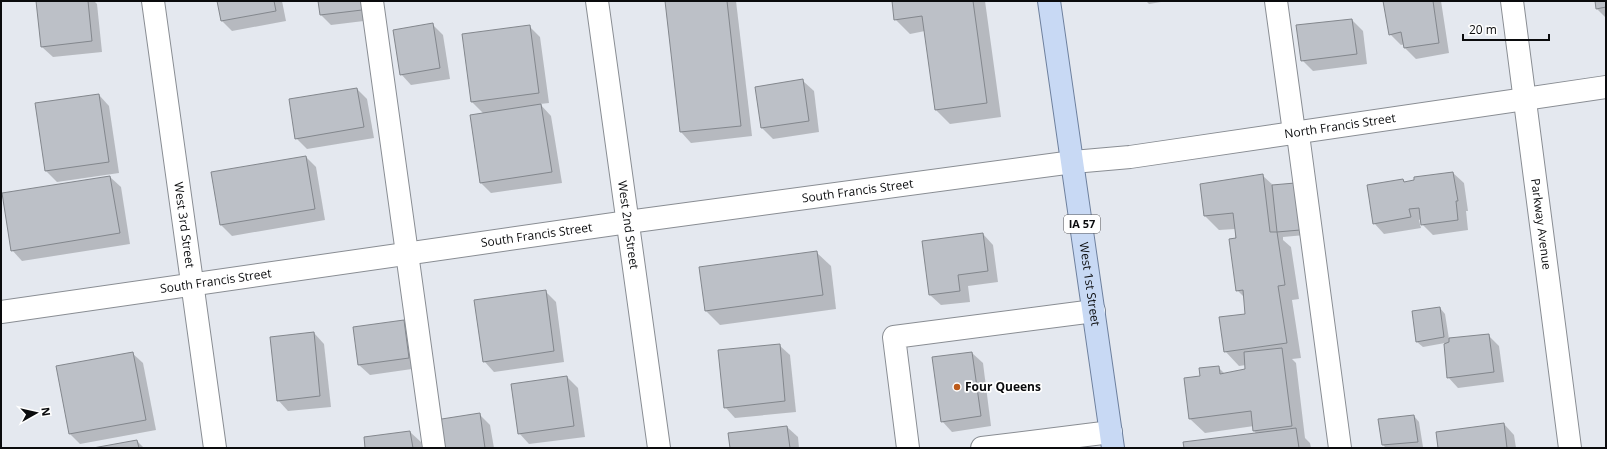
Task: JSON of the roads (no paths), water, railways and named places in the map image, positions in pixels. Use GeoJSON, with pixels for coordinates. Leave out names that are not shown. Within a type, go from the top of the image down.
{"type":"FeatureCollection","features":[{"type":"Feature","properties":{"kind":"main road","name":"West 1st Street"},"geometry":{"type":"LineString","coordinates":[[1049,1],[1112,440]]}},
{"type":"Feature","properties":{"kind":"street","name":"West 3rd Street"},"geometry":{"type":"LineString","coordinates":[[153,1],[215,448]]}},
{"type":"Feature","properties":{"kind":"street"},"geometry":{"type":"LineString","coordinates":[[372,1],[434,448]]}},
{"type":"Feature","properties":{"kind":"street","name":"West 2nd Street"},"geometry":{"type":"LineString","coordinates":[[597,1],[659,448]]}},
{"type":"Feature","properties":{"kind":"street"},"geometry":{"type":"LineString","coordinates":[[1276,1],[1294,132],[1299,142],[1340,448]]}},
{"type":"Feature","properties":{"kind":"street","name":"Parkway Avenue"},"geometry":{"type":"LineString","coordinates":[[1512,1],[1570,448]]}},
{"type":"Feature","properties":{"kind":"street","name":"North Francis Street"},"geometry":{"type":"LineString","coordinates":[[1073,162],[1130,157],[1606,87]]}},
{"type":"Feature","properties":{"kind":"street","name":"South Francis Street"},"geometry":{"type":"LineString","coordinates":[[1,312],[628,222],[1073,162]]}},
{"type":"Feature","properties":{"kind":"street"},"geometry":{"type":"LineString","coordinates":[[908,448],[894,337],[1094,311]]}},
{"type":"Feature","properties":{"kind":"street"},"geometry":{"type":"LineString","coordinates":[[982,448],[1112,440]]}},
{"type":"Feature","properties":{"kind":"place","name":"Four Queens"},"geometry":{"type":"Point","coordinates":[957,387]}}]}
